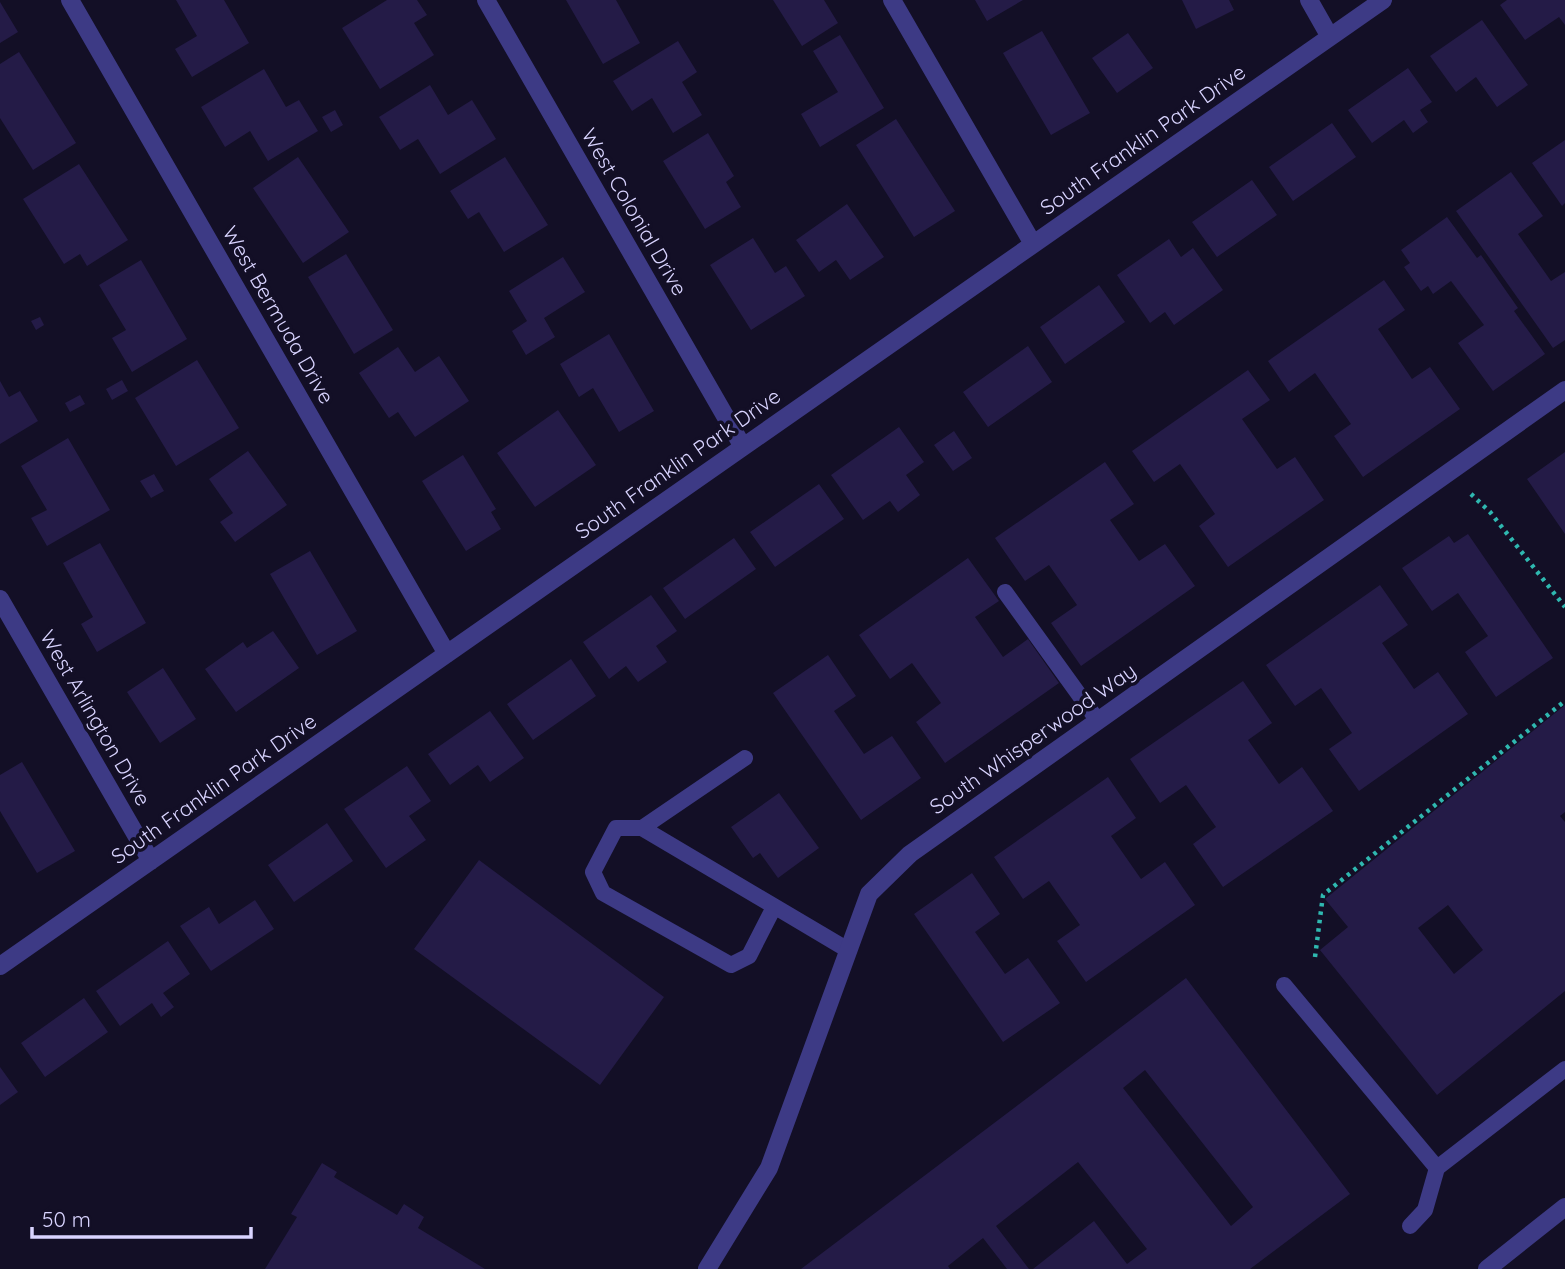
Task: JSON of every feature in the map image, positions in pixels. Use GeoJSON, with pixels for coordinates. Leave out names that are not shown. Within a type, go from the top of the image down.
{"type":"FeatureCollection","features":[{"type":"Feature","properties":{"kind":"street","name":"West Bermuda Drive"},"geometry":{"type":"LineString","coordinates":[[71,0],[447,654]]}},
{"type":"Feature","properties":{"kind":"street","name":"West Colonial Drive"},"geometry":{"type":"LineString","coordinates":[[486,0],[743,447]]}},
{"type":"Feature","properties":{"kind":"street"},"geometry":{"type":"LineString","coordinates":[[892,0],[1033,244]]}},
{"type":"Feature","properties":{"kind":"street"},"geometry":{"type":"LineString","coordinates":[[1308,0],[1330,37]]}},
{"type":"Feature","properties":{"kind":"street","name":"South Franklin Park Drive"},"geometry":{"type":"LineString","coordinates":[[0,966],[1383,0]]}},
{"type":"Feature","properties":{"kind":"street","name":"South Whisperwood Way"},"geometry":{"type":"LineString","coordinates":[[707,1269],[769,1168],[869,894],[910,854],[1565,390]]}},
{"type":"Feature","properties":{"kind":"street","name":"West Arlington Drive"},"geometry":{"type":"LineString","coordinates":[[0,599],[150,861]]}},
{"type":"Feature","properties":{"kind":"street"},"geometry":{"type":"LineString","coordinates":[[1487,1269],[1565,1207]]}},
{"type":"Feature","properties":{"kind":"lane"},"geometry":{"type":"LineString","coordinates":[[1004,592],[1098,721]]}},
{"type":"Feature","properties":{"kind":"lane"},"geometry":{"type":"LineString","coordinates":[[642,828],[745,758]]}},
{"type":"Feature","properties":{"kind":"lane"},"geometry":{"type":"LineString","coordinates":[[774,907],[749,956],[731,965],[603,892],[593,872],[616,828],[642,828],[848,950]]}},
{"type":"Feature","properties":{"kind":"lane"},"geometry":{"type":"LineString","coordinates":[[1284,985],[1437,1168]]}},
{"type":"Feature","properties":{"kind":"lane"},"geometry":{"type":"LineString","coordinates":[[1410,1226],[1425,1210],[1437,1168],[1565,1069]]}},
{"type":"Feature","properties":{"kind":"path"},"geometry":{"type":"LineString","coordinates":[[1471,494],[1499,523],[1565,607]]}},
{"type":"Feature","properties":{"kind":"path"},"geometry":{"type":"LineString","coordinates":[[1315,957],[1323,895],[1565,701]]}},
{"type":"Feature","properties":{"kind":"building"},"geometry":{"type":"Polygon","coordinates":[[[176,0],[224,0],[249,43],[192,77],[175,49],[197,36],[176,0]]]}},
{"type":"Feature","properties":{"kind":"building"},"geometry":{"type":"Polygon","coordinates":[[[387,0],[417,0],[427,15],[414,23],[434,55],[380,89],[342,28],[387,0]]]}},
{"type":"Feature","properties":{"kind":"building"},"geometry":{"type":"Polygon","coordinates":[[[566,0],[616,0],[640,43],[603,64],[566,0]]]}},
{"type":"Feature","properties":{"kind":"building"},"geometry":{"type":"Polygon","coordinates":[[[773,0],[824,0],[838,23],[802,46],[773,0]]]}},
{"type":"Feature","properties":{"kind":"building"},"geometry":{"type":"Polygon","coordinates":[[[975,0],[1023,0],[987,21],[975,0]]]}},
{"type":"Feature","properties":{"kind":"building"},"geometry":{"type":"Polygon","coordinates":[[[1182,0],[1229,0],[1234,10],[1196,29],[1182,0]]]}},
{"type":"Feature","properties":{"kind":"building"},"geometry":{"type":"Polygon","coordinates":[[[1507,0],[1565,0],[1565,25],[1559,17],[1525,40],[1500,5],[1507,0]]]}},
{"type":"Feature","properties":{"kind":"building"},"geometry":{"type":"Polygon","coordinates":[[[0,2],[18,32],[0,43],[0,2]]]}},
{"type":"Feature","properties":{"kind":"building"},"geometry":{"type":"Polygon","coordinates":[[[1482,20],[1528,85],[1497,107],[1476,77],[1456,92],[1430,56],[1482,20]]]}},
{"type":"Feature","properties":{"kind":"building"},"geometry":{"type":"Polygon","coordinates":[[[1042,31],[1090,113],[1051,135],[1003,53],[1042,31]]]}},
{"type":"Feature","properties":{"kind":"building"},"geometry":{"type":"Polygon","coordinates":[[[1128,33],[1153,68],[1117,93],[1092,58],[1128,33]]]}},
{"type":"Feature","properties":{"kind":"building"},"geometry":{"type":"Polygon","coordinates":[[[840,35],[884,108],[820,147],[801,114],[838,92],[813,51],[840,35]]]}},
{"type":"Feature","properties":{"kind":"building"},"geometry":{"type":"Polygon","coordinates":[[[678,41],[697,72],[682,82],[702,115],[673,133],[652,98],[632,111],[613,81],[678,41]]]}},
{"type":"Feature","properties":{"kind":"building"},"geometry":{"type":"Polygon","coordinates":[[[19,52],[76,143],[33,170],[0,118],[0,64],[19,52]]]}},
{"type":"Feature","properties":{"kind":"building"},"geometry":{"type":"Polygon","coordinates":[[[1408,68],[1432,102],[1420,110],[1428,122],[1413,133],[1404,120],[1372,143],[1348,110],[1408,68]]]}},
{"type":"Feature","properties":{"kind":"building"},"geometry":{"type":"Polygon","coordinates":[[[264,69],[286,107],[299,100],[318,131],[268,161],[250,131],[225,147],[201,107],[264,69]]]}},
{"type":"Feature","properties":{"kind":"building"},"geometry":{"type":"Polygon","coordinates":[[[430,85],[448,115],[472,100],[496,139],[440,174],[418,139],[400,150],[379,117],[430,85]]]}},
{"type":"Feature","properties":{"kind":"building"},"geometry":{"type":"Polygon","coordinates":[[[335,110],[343,125],[331,132],[322,117],[335,110]]]}},
{"type":"Feature","properties":{"kind":"building"},"geometry":{"type":"Polygon","coordinates":[[[896,119],[955,211],[914,237],[856,145],[896,119]]]}},
{"type":"Feature","properties":{"kind":"building"},"geometry":{"type":"Polygon","coordinates":[[[1332,123],[1356,157],[1293,201],[1269,167],[1332,123]]]}},
{"type":"Feature","properties":{"kind":"building"},"geometry":{"type":"Polygon","coordinates":[[[708,133],[734,176],[726,182],[741,207],[705,229],[663,161],[708,133]]]}},
{"type":"Feature","properties":{"kind":"building"},"geometry":{"type":"Polygon","coordinates":[[[1565,140],[1565,203],[1562,206],[1532,163],[1565,140]]]}},
{"type":"Feature","properties":{"kind":"building"},"geometry":{"type":"Polygon","coordinates":[[[298,157],[349,232],[303,263],[253,188],[298,157]]]}},
{"type":"Feature","properties":{"kind":"building"},"geometry":{"type":"Polygon","coordinates":[[[505,157],[548,225],[504,252],[479,212],[468,219],[450,191],[505,157]]]}},
{"type":"Feature","properties":{"kind":"building"},"geometry":{"type":"Polygon","coordinates":[[[79,164],[128,240],[87,266],[80,254],[64,264],[23,199],[79,164]]]}},
{"type":"Feature","properties":{"kind":"building"},"geometry":{"type":"Polygon","coordinates":[[[1511,172],[1543,216],[1518,234],[1551,281],[1565,272],[1565,340],[1553,348],[1456,211],[1511,172]]]}},
{"type":"Feature","properties":{"kind":"building"},"geometry":{"type":"Polygon","coordinates":[[[1252,180],[1277,215],[1217,257],[1192,222],[1252,180]]]}},
{"type":"Feature","properties":{"kind":"building"},"geometry":{"type":"Polygon","coordinates":[[[847,204],[884,257],[850,280],[836,260],[819,272],[796,240],[847,204]]]}},
{"type":"Feature","properties":{"kind":"building"},"geometry":{"type":"Polygon","coordinates":[[[1447,217],[1477,258],[1481,255],[1518,308],[1514,311],[1545,354],[1493,391],[1458,343],[1484,325],[1451,281],[1433,294],[1428,286],[1421,291],[1404,267],[1410,263],[1401,250],[1447,217]]]}},
{"type":"Feature","properties":{"kind":"building"},"geometry":{"type":"Polygon","coordinates":[[[753,238],[775,273],[786,266],[805,296],[751,330],[710,265],[753,238]]]}},
{"type":"Feature","properties":{"kind":"building"},"geometry":{"type":"Polygon","coordinates":[[[1169,239],[1181,257],[1193,248],[1223,290],[1174,325],[1165,312],[1150,323],[1117,275],[1169,239]]]}},
{"type":"Feature","properties":{"kind":"building"},"geometry":{"type":"Polygon","coordinates":[[[346,254],[393,330],[354,354],[308,277],[346,254]]]}},
{"type":"Feature","properties":{"kind":"building"},"geometry":{"type":"Polygon","coordinates":[[[563,257],[585,292],[544,318],[555,337],[526,355],[512,331],[527,321],[509,291],[563,257]]]}},
{"type":"Feature","properties":{"kind":"building"},"geometry":{"type":"Polygon","coordinates":[[[141,260],[187,339],[132,372],[112,338],[126,330],[99,285],[141,260]]]}},
{"type":"Feature","properties":{"kind":"building"},"geometry":{"type":"Polygon","coordinates":[[[1384,280],[1405,310],[1378,329],[1412,379],[1430,367],[1460,409],[1363,477],[1334,436],[1351,424],[1315,373],[1289,392],[1268,361],[1384,280]]]}},
{"type":"Feature","properties":{"kind":"building"},"geometry":{"type":"Polygon","coordinates":[[[1099,285],[1125,322],[1065,364],[1040,327],[1099,285]]]}},
{"type":"Feature","properties":{"kind":"building"},"geometry":{"type":"Polygon","coordinates":[[[40,317],[44,325],[36,330],[31,321],[40,317]]]}},
{"type":"Feature","properties":{"kind":"building"},"geometry":{"type":"Polygon","coordinates":[[[609,334],[654,411],[619,432],[593,388],[579,397],[560,364],[609,334]]]}},
{"type":"Feature","properties":{"kind":"building"},"geometry":{"type":"Polygon","coordinates":[[[1028,346],[1052,382],[988,427],[963,392],[1028,346]]]}},
{"type":"Feature","properties":{"kind":"building"},"geometry":{"type":"Polygon","coordinates":[[[398,347],[415,372],[439,356],[469,401],[415,437],[398,412],[389,418],[359,373],[398,347]]]}},
{"type":"Feature","properties":{"kind":"building"},"geometry":{"type":"Polygon","coordinates":[[[197,360],[239,428],[176,466],[135,398],[197,360]]]}},
{"type":"Feature","properties":{"kind":"building"},"geometry":{"type":"Polygon","coordinates":[[[1248,370],[1270,400],[1242,419],[1277,469],[1295,457],[1324,500],[1228,567],[1199,526],[1215,514],[1180,464],[1154,482],[1132,451],[1248,370]]]}},
{"type":"Feature","properties":{"kind":"building"},"geometry":{"type":"Polygon","coordinates":[[[122,380],[128,391],[112,400],[106,389],[122,380]]]}},
{"type":"Feature","properties":{"kind":"building"},"geometry":{"type":"Polygon","coordinates":[[[0,381],[9,397],[20,391],[38,421],[0,444],[0,381]]]}},
{"type":"Feature","properties":{"kind":"building"},"geometry":{"type":"Polygon","coordinates":[[[80,395],[85,404],[70,412],[65,403],[80,395]]]}},
{"type":"Feature","properties":{"kind":"building"},"geometry":{"type":"Polygon","coordinates":[[[558,410],[596,465],[535,507],[497,453],[558,410]]]}},
{"type":"Feature","properties":{"kind":"building"},"geometry":{"type":"Polygon","coordinates":[[[899,427],[924,462],[906,475],[920,495],[898,512],[890,501],[863,520],[831,475],[899,427]]]}},
{"type":"Feature","properties":{"kind":"building"},"geometry":{"type":"Polygon","coordinates":[[[954,431],[972,458],[953,471],[934,445],[954,431]]]}},
{"type":"Feature","properties":{"kind":"building"},"geometry":{"type":"Polygon","coordinates":[[[68,438],[110,510],[47,546],[31,518],[47,510],[21,466],[68,438]]]}},
{"type":"Feature","properties":{"kind":"building"},"geometry":{"type":"Polygon","coordinates":[[[248,451],[287,505],[235,542],[220,522],[233,513],[209,479],[248,451]]]}},
{"type":"Feature","properties":{"kind":"building"},"geometry":{"type":"Polygon","coordinates":[[[1565,452],[1565,534],[1527,479],[1565,452]]]}},
{"type":"Feature","properties":{"kind":"building"},"geometry":{"type":"Polygon","coordinates":[[[463,455],[496,509],[491,512],[501,529],[466,551],[422,481],[463,455]]]}},
{"type":"Feature","properties":{"kind":"building"},"geometry":{"type":"Polygon","coordinates":[[[1105,462],[1134,504],[1110,520],[1139,561],[1165,544],[1195,586],[1081,666],[1051,623],[1077,605],[1049,565],[1025,581],[995,538],[1105,462]]]}},
{"type":"Feature","properties":{"kind":"building"},"geometry":{"type":"Polygon","coordinates":[[[154,474],[164,491],[151,498],[140,481],[154,474]]]}},
{"type":"Feature","properties":{"kind":"building"},"geometry":{"type":"Polygon","coordinates":[[[819,484],[844,519],[775,567],[750,532],[819,484]]]}},
{"type":"Feature","properties":{"kind":"building"},"geometry":{"type":"Polygon","coordinates":[[[1468,534],[1553,658],[1496,697],[1465,652],[1488,636],[1458,593],[1432,611],[1402,568],[1449,536],[1454,543],[1468,534]]]}},
{"type":"Feature","properties":{"kind":"building"},"geometry":{"type":"Polygon","coordinates":[[[734,538],[756,569],[685,619],[663,588],[734,538]]]}},
{"type":"Feature","properties":{"kind":"building"},"geometry":{"type":"Polygon","coordinates":[[[100,543],[146,623],[97,652],[81,624],[93,617],[63,563],[100,543]]]}},
{"type":"Feature","properties":{"kind":"building"},"geometry":{"type":"Polygon","coordinates":[[[310,551],[357,631],[317,655],[270,574],[310,551]]]}},
{"type":"Feature","properties":{"kind":"building"},"geometry":{"type":"Polygon","coordinates":[[[968,558],[999,601],[975,617],[1003,657],[1028,639],[1059,683],[945,763],[916,722],[941,703],[912,663],[890,679],[859,635],[968,558]]]}},
{"type":"Feature","properties":{"kind":"building"},"geometry":{"type":"Polygon","coordinates":[[[1380,585],[1408,625],[1382,643],[1414,689],[1438,672],[1468,714],[1359,791],[1329,749],[1352,733],[1321,688],[1295,706],[1266,665],[1380,585]]]}},
{"type":"Feature","properties":{"kind":"building"},"geometry":{"type":"Polygon","coordinates":[[[651,595],[677,631],[656,646],[667,662],[638,682],[626,666],[609,679],[583,642],[651,595]]]}},
{"type":"Feature","properties":{"kind":"building"},"geometry":{"type":"Polygon","coordinates":[[[273,631],[299,668],[236,712],[205,669],[243,642],[247,648],[273,631]]]}},
{"type":"Feature","properties":{"kind":"building"},"geometry":{"type":"Polygon","coordinates":[[[828,655],[856,696],[834,711],[864,754],[892,736],[921,778],[861,820],[773,693],[828,655]]]}},
{"type":"Feature","properties":{"kind":"building"},"geometry":{"type":"Polygon","coordinates":[[[571,659],[596,696],[533,740],[507,704],[571,659]]]}},
{"type":"Feature","properties":{"kind":"building"},"geometry":{"type":"Polygon","coordinates":[[[163,668],[196,719],[160,743],[127,692],[163,668]]]}},
{"type":"Feature","properties":{"kind":"building"},"geometry":{"type":"Polygon","coordinates":[[[1243,681],[1272,723],[1248,740],[1279,784],[1302,767],[1333,811],[1223,887],[1193,844],[1216,827],[1186,785],[1160,803],[1130,759],[1243,681]]]}},
{"type":"Feature","properties":{"kind":"building"},"geometry":{"type":"Polygon","coordinates":[[[1565,705],[1565,812],[1560,816],[1565,822],[1565,991],[1437,1095],[1320,950],[1348,927],[1325,899],[1565,705]],[[1448,905],[1418,928],[1454,974],[1483,950],[1448,905]]]}},
{"type":"Feature","properties":{"kind":"building"},"geometry":{"type":"Polygon","coordinates":[[[490,711],[524,758],[490,782],[478,765],[450,785],[428,754],[490,711]]]}},
{"type":"Feature","properties":{"kind":"building"},"geometry":{"type":"Polygon","coordinates":[[[22,762],[75,851],[37,873],[0,811],[0,775],[22,762]]]}},
{"type":"Feature","properties":{"kind":"building"},"geometry":{"type":"Polygon","coordinates":[[[407,766],[431,801],[409,816],[426,840],[386,868],[344,809],[407,766]]]}},
{"type":"Feature","properties":{"kind":"building"},"geometry":{"type":"Polygon","coordinates":[[[1108,777],[1136,818],[1111,836],[1141,879],[1165,862],[1195,905],[1086,982],[1057,941],[1080,925],[1049,881],[1023,899],[994,857],[1108,777]]]}},
{"type":"Feature","properties":{"kind":"building"},"geometry":{"type":"Polygon","coordinates":[[[779,793],[819,848],[778,878],[760,853],[753,858],[731,827],[779,793]]]}},
{"type":"Feature","properties":{"kind":"building"},"geometry":{"type":"Polygon","coordinates":[[[327,823],[353,861],[294,902],[268,865],[327,823]]]}},
{"type":"Feature","properties":{"kind":"building"},"geometry":{"type":"Polygon","coordinates":[[[479,860],[664,997],[600,1085],[414,949],[479,860]]]}},
{"type":"Feature","properties":{"kind":"building"},"geometry":{"type":"Polygon","coordinates":[[[972,873],[1000,914],[975,932],[1005,974],[1028,958],[1060,1003],[1003,1042],[914,914],[972,873]]]}},
{"type":"Feature","properties":{"kind":"building"},"geometry":{"type":"Polygon","coordinates":[[[255,900],[274,929],[211,971],[180,926],[209,907],[219,924],[255,900]]]}},
{"type":"Feature","properties":{"kind":"building"},"geometry":{"type":"Polygon","coordinates":[[[168,941],[190,974],[163,993],[174,1007],[161,1017],[152,1003],[120,1026],[96,991],[168,941]]]}},
{"type":"Feature","properties":{"kind":"building"},"geometry":{"type":"Polygon","coordinates":[[[1186,978],[1350,1194],[1250,1269],[1033,1269],[1094,1221],[1127,1264],[1147,1249],[1078,1162],[996,1226],[1029,1269],[1007,1269],[983,1238],[948,1266],[950,1269],[801,1269],[1186,978]],[[1145,1070],[1123,1088],[1231,1226],[1253,1207],[1145,1070]]]}},
{"type":"Feature","properties":{"kind":"building"},"geometry":{"type":"Polygon","coordinates":[[[84,998],[108,1032],[45,1077],[21,1043],[84,998]]]}},
{"type":"Feature","properties":{"kind":"building"},"geometry":{"type":"Polygon","coordinates":[[[0,1067],[18,1092],[0,1105],[0,1067]]]}},
{"type":"Feature","properties":{"kind":"building"},"geometry":{"type":"Polygon","coordinates":[[[322,1163],[337,1172],[334,1177],[397,1215],[404,1204],[424,1217],[418,1228],[485,1269],[265,1269],[297,1217],[291,1214],[322,1163]]]}}]}
